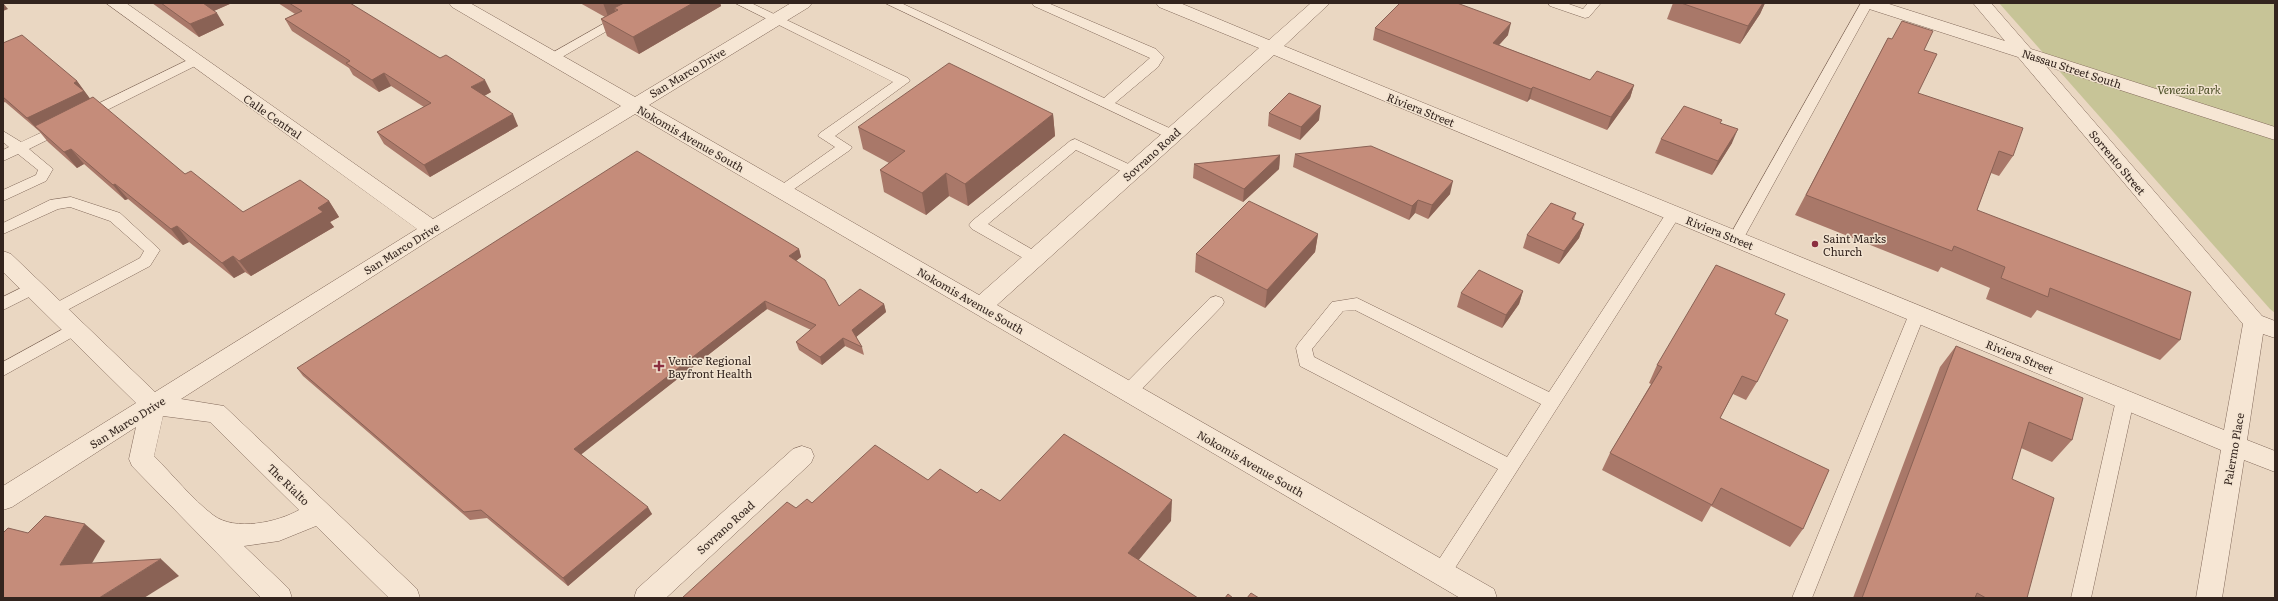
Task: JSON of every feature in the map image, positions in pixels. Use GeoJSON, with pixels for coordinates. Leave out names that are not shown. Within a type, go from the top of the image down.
{"type":"FeatureCollection","features":[{"type":"Feature","properties":{"kind":"street","name":"Calle Central"},"geometry":{"type":"LineString","coordinates":[[115,3],[432,229]]}},
{"type":"Feature","properties":{"kind":"street","name":"Nokomis Avenue South"},"geometry":{"type":"LineString","coordinates":[[458,3],[1484,598]]}},
{"type":"Feature","properties":{"kind":"street","name":"San Marco Drive"},"geometry":{"type":"LineString","coordinates":[[3,500],[432,229],[803,3]]}},
{"type":"Feature","properties":{"kind":"street","name":"Riviera Street"},"geometry":{"type":"LineString","coordinates":[[1166,3],[2275,462]]}},
{"type":"Feature","properties":{"kind":"street","name":"Sovrano Road"},"geometry":{"type":"LineString","coordinates":[[981,306],[1321,3]]}},
{"type":"Feature","properties":{"kind":"street","name":"Nassau Street South"},"geometry":{"type":"LineString","coordinates":[[1868,3],[2275,134]]}},
{"type":"Feature","properties":{"kind":"street","name":"Sorrento Street"},"geometry":{"type":"LineString","coordinates":[[1982,3],[2265,326]]}},
{"type":"Feature","properties":{"kind":"street"},"geometry":{"type":"LineString","coordinates":[[3,259],[153,405],[141,458],[280,598]]}},
{"type":"Feature","properties":{"kind":"street","name":"Palermo Place"},"geometry":{"type":"LineString","coordinates":[[2208,598],[2234,445],[2265,326]]}},
{"type":"Feature","properties":{"kind":"street","name":"The Rialto"},"geometry":{"type":"LineString","coordinates":[[153,405],[216,413],[407,598]]}},
{"type":"Feature","properties":{"kind":"street","name":"Sovrano Road"},"geometry":{"type":"LineString","coordinates":[[647,598],[802,456]]}},
{"type":"Feature","properties":{"kind":"street"},"geometry":{"type":"LineString","coordinates":[[204,522],[228,532],[268,534],[288,529],[318,512]]}},
{"type":"Feature","properties":{"kind":"lane"},"geometry":{"type":"LineString","coordinates":[[552,57],[648,3]]}},
{"type":"Feature","properties":{"kind":"lane"},"geometry":{"type":"LineString","coordinates":[[741,3],[903,81],[825,136],[845,147],[782,191]]}},
{"type":"Feature","properties":{"kind":"lane"},"geometry":{"type":"LineString","coordinates":[[891,3],[910,6],[1105,104],[1172,135]]}},
{"type":"Feature","properties":{"kind":"lane"},"geometry":{"type":"LineString","coordinates":[[1038,3],[1151,52],[1157,57],[1153,64],[1105,104]]}},
{"type":"Feature","properties":{"kind":"lane"},"geometry":{"type":"LineString","coordinates":[[1554,3],[1585,14],[1595,3]]}},
{"type":"Feature","properties":{"kind":"lane"},"geometry":{"type":"LineString","coordinates":[[1736,239],[1868,3]]}},
{"type":"Feature","properties":{"kind":"lane"},"geometry":{"type":"LineString","coordinates":[[3,156],[196,60]]}},
{"type":"Feature","properties":{"kind":"lane"},"geometry":{"type":"LineString","coordinates":[[3,135],[46,169],[41,178],[3,196]]}},
{"type":"Feature","properties":{"kind":"lane"},"geometry":{"type":"LineString","coordinates":[[1035,258],[977,225],[1075,144],[1132,171]]}},
{"type":"Feature","properties":{"kind":"lane"},"geometry":{"type":"LineString","coordinates":[[3,229],[55,204],[71,202],[115,217],[152,250],[145,262],[56,310]]}},
{"type":"Feature","properties":{"kind":"lane"},"geometry":{"type":"LineString","coordinates":[[1441,573],[1674,213]]}},
{"type":"Feature","properties":{"kind":"lane"},"geometry":{"type":"LineString","coordinates":[[3,304],[33,288]]}},
{"type":"Feature","properties":{"kind":"lane"},"geometry":{"type":"LineString","coordinates":[[1128,392],[1216,302]]}},
{"type":"Feature","properties":{"kind":"lane"},"geometry":{"type":"LineString","coordinates":[[1510,467],[1306,361],[1304,348],[1338,306],[1357,304],[1552,402]]}},
{"type":"Feature","properties":{"kind":"lane"},"geometry":{"type":"LineString","coordinates":[[1802,598],[1917,314]]}},
{"type":"Feature","properties":{"kind":"lane"},"geometry":{"type":"LineString","coordinates":[[3,370],[74,329]]}},
{"type":"Feature","properties":{"kind":"lane"},"geometry":{"type":"LineString","coordinates":[[2081,598],[2125,400]]}},
{"type":"Feature","properties":{"kind":"green space","name":"Venezia Park"},"geometry":{"type":"Polygon","coordinates":[[[1999,3],[2275,3],[2275,313],[2270,309],[1999,3]]]}},
{"type":"Feature","properties":{"kind":"building"},"geometry":{"type":"Polygon","coordinates":[[[161,3],[203,3],[217,13],[190,24],[161,3]]]}},
{"type":"Feature","properties":{"kind":"building"},"geometry":{"type":"Polygon","coordinates":[[[289,3],[350,3],[440,58],[446,55],[485,80],[471,87],[513,114],[424,165],[377,132],[431,103],[384,73],[372,80],[346,63],[350,61],[285,19],[302,11],[289,3]]]}},
{"type":"Feature","properties":{"kind":"building"},"geometry":{"type":"Polygon","coordinates":[[[624,3],[693,3],[633,37],[601,19],[618,10],[614,8],[624,3]]]}},
{"type":"Feature","properties":{"kind":"building"},"geometry":{"type":"Polygon","coordinates":[[[1400,3],[1457,3],[1511,23],[1493,43],[1590,80],[1597,71],[1634,85],[1611,117],[1533,87],[1531,89],[1375,28],[1400,3]]]}},
{"type":"Feature","properties":{"kind":"building"},"geometry":{"type":"Polygon","coordinates":[[[1681,3],[1763,3],[1748,26],[1681,3]]]}},
{"type":"Feature","properties":{"kind":"building"},"geometry":{"type":"Polygon","coordinates":[[[1902,21],[1933,31],[1924,50],[1937,54],[1918,93],[2023,128],[2013,156],[1999,151],[1977,210],[2191,292],[2180,340],[2050,288],[2048,297],[2001,278],[2005,267],[1954,246],[1952,251],[1806,195],[1888,38],[1892,39],[1902,21]]]}},
{"type":"Feature","properties":{"kind":"building"},"geometry":{"type":"Polygon","coordinates":[[[22,35],[77,81],[74,83],[84,91],[27,118],[3,97],[3,43],[22,35]]]}},
{"type":"Feature","properties":{"kind":"building"},"geometry":{"type":"Polygon","coordinates":[[[949,63],[1053,114],[965,184],[946,173],[922,193],[880,170],[905,151],[858,127],[949,63]]]}},
{"type":"Feature","properties":{"kind":"building"},"geometry":{"type":"Polygon","coordinates":[[[1289,93],[1321,106],[1301,127],[1269,113],[1289,93]]]}},
{"type":"Feature","properties":{"kind":"building"},"geometry":{"type":"Polygon","coordinates":[[[93,97],[185,174],[191,171],[243,212],[300,180],[329,201],[318,208],[323,212],[239,261],[233,256],[222,263],[177,226],[171,229],[115,184],[113,185],[71,149],[64,152],[35,126],[93,97]]]}},
{"type":"Feature","properties":{"kind":"building"},"geometry":{"type":"Polygon","coordinates":[[[1684,106],[1722,120],[1720,123],[1738,129],[1718,161],[1661,139],[1684,106]]]}},
{"type":"Feature","properties":{"kind":"building"},"geometry":{"type":"Polygon","coordinates":[[[1371,146],[1453,181],[1432,205],[1418,200],[1412,206],[1295,154],[1371,146]]]}},
{"type":"Feature","properties":{"kind":"building"},"geometry":{"type":"Polygon","coordinates":[[[637,151],[799,249],[789,256],[825,280],[839,306],[860,289],[884,304],[852,330],[862,347],[843,338],[820,357],[796,342],[816,325],[765,301],[574,449],[648,507],[563,578],[481,510],[464,512],[297,368],[637,151]]]}},
{"type":"Feature","properties":{"kind":"building"},"geometry":{"type":"Polygon","coordinates":[[[1280,155],[1244,189],[1194,164],[1280,155]]]}},
{"type":"Feature","properties":{"kind":"building"},"geometry":{"type":"Polygon","coordinates":[[[1249,201],[1318,234],[1267,290],[1196,254],[1249,201]]]}},
{"type":"Feature","properties":{"kind":"building"},"geometry":{"type":"Polygon","coordinates":[[[1551,203],[1576,213],[1572,219],[1584,224],[1564,251],[1527,235],[1551,203]]]}},
{"type":"Feature","properties":{"kind":"building"},"geometry":{"type":"Polygon","coordinates":[[[1716,265],[1785,294],[1775,314],[1788,320],[1757,382],[1742,376],[1720,418],[1829,470],[1803,529],[1721,488],[1712,505],[1610,453],[1662,367],[1657,365],[1716,265]]]}},
{"type":"Feature","properties":{"kind":"building"},"geometry":{"type":"Polygon","coordinates":[[[1479,270],[1523,291],[1506,315],[1461,293],[1479,270]]]}},
{"type":"Feature","properties":{"kind":"building"},"geometry":{"type":"Polygon","coordinates":[[[1956,346],[2083,398],[2072,440],[2029,422],[2012,479],[2054,498],[2027,598],[1986,598],[1977,593],[1975,598],[1862,598],[1956,346]]]}},
{"type":"Feature","properties":{"kind":"building"},"geometry":{"type":"Polygon","coordinates":[[[1064,434],[1172,500],[1128,553],[1198,598],[682,598],[787,502],[796,508],[807,499],[812,503],[875,445],[928,480],[940,469],[977,493],[981,489],[1000,501],[1064,434]]]}},
{"type":"Feature","properties":{"kind":"building"},"geometry":{"type":"Polygon","coordinates":[[[45,516],[85,524],[60,565],[161,559],[99,598],[3,598],[3,533],[8,528],[28,533],[45,516]]]}},
{"type":"Feature","properties":{"kind":"building"},"geometry":{"type":"Polygon","coordinates":[[[1251,593],[1259,598],[1247,598],[1251,593]]]}},
{"type":"Feature","properties":{"kind":"building"},"geometry":{"type":"Polygon","coordinates":[[[1228,594],[1233,598],[1225,598],[1228,594]]]}},
{"type":"Feature","properties":{"kind":"place","name":"Saint Marks Church"},"geometry":{"type":"Point","coordinates":[1815,244]}},
{"type":"Feature","properties":{"kind":"place","name":"Venice Regional Bayfront Health"},"geometry":{"type":"Point","coordinates":[659,366]}}]}
